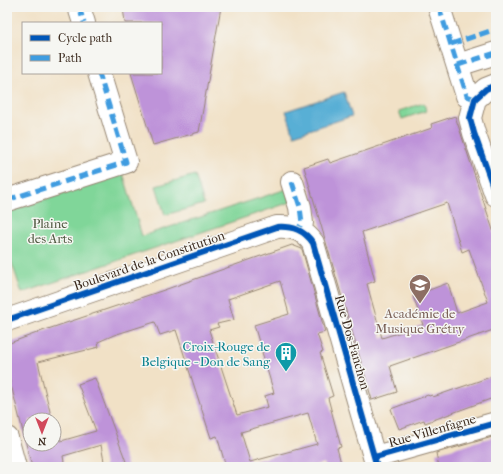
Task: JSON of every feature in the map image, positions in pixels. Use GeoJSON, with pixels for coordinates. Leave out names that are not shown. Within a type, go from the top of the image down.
{"type":"FeatureCollection","features":[{"type":"Feature","properties":{"kind":"street"},"geometry":{"type":"LineString","coordinates":[[79,7],[84,22]]}},
{"type":"Feature","properties":{"kind":"street"},"geometry":{"type":"LineString","coordinates":[[439,7],[468,96],[475,99]]}},
{"type":"Feature","properties":{"kind":"street"},"geometry":{"type":"LineString","coordinates":[[458,65],[496,53]]}},
{"type":"Feature","properties":{"kind":"street"},"geometry":{"type":"LineString","coordinates":[[7,200],[126,162],[99,74]]}},
{"type":"Feature","properties":{"kind":"street"},"geometry":{"type":"LineString","coordinates":[[496,86],[486,89],[475,99],[470,118],[496,195]]}},
{"type":"Feature","properties":{"kind":"street"},"geometry":{"type":"LineString","coordinates":[[292,182],[300,207],[302,222],[298,229]]}},
{"type":"Feature","properties":{"kind":"street","name":"Boulevard de la Constitution"},"geometry":{"type":"LineString","coordinates":[[7,320],[277,228],[288,226],[298,229]]}},
{"type":"Feature","properties":{"kind":"street","name":"Rue Dos-Fanchon"},"geometry":{"type":"LineString","coordinates":[[298,229],[309,236],[313,243],[376,462]]}},
{"type":"Feature","properties":{"kind":"street","name":"Rue Villenfagne"},"geometry":{"type":"LineString","coordinates":[[376,462],[496,423]]}},
{"type":"Feature","properties":{"kind":"street"},"geometry":{"type":"LineString","coordinates":[[7,438],[15,467]]}},
{"type":"Feature","properties":{"kind":"green space"},"geometry":{"type":"Polygon","coordinates":[[[424,103],[426,111],[402,119],[399,111],[424,103]]]}},
{"type":"Feature","properties":{"kind":"green space","name":"Plaine des Arts"},"geometry":{"type":"Polygon","coordinates":[[[123,173],[142,236],[287,189],[291,202],[22,293],[7,249],[7,212],[123,173]]]}},
{"type":"Feature","properties":{"kind":"green space"},"geometry":{"type":"Polygon","coordinates":[[[195,175],[204,204],[165,215],[156,186],[195,175]]]}},
{"type":"Feature","properties":{"kind":"water"},"geometry":{"type":"Polygon","coordinates":[[[344,92],[352,116],[294,135],[286,111],[344,92]]]}},
{"type":"Feature","properties":{"kind":"building"},"geometry":{"type":"Polygon","coordinates":[[[123,7],[221,7],[199,132],[153,145],[131,74],[162,74],[162,22],[125,22],[123,7]]]}},
{"type":"Feature","properties":{"kind":"building","name":"Académie de Musique Grétry"},"geometry":{"type":"Polygon","coordinates":[[[455,116],[496,239],[496,329],[390,366],[397,392],[372,400],[304,167],[328,159],[330,163],[432,128],[431,124],[455,116]],[[447,203],[362,232],[375,281],[367,284],[382,338],[423,325],[413,296],[448,283],[457,313],[488,302],[469,249],[462,252],[447,203]]]}},
{"type":"Feature","properties":{"kind":"building"},"geometry":{"type":"Polygon","coordinates":[[[292,245],[302,249],[325,332],[317,334],[323,352],[320,353],[333,396],[328,398],[341,447],[337,448],[342,467],[325,467],[324,463],[311,467],[226,467],[217,436],[211,438],[176,330],[160,335],[155,322],[114,335],[98,342],[99,347],[38,362],[50,412],[22,412],[22,428],[7,369],[7,344],[292,245]],[[280,281],[228,299],[234,320],[217,324],[219,327],[209,330],[237,415],[268,407],[265,396],[274,393],[254,325],[289,314],[280,281]],[[308,413],[241,432],[250,462],[317,444],[308,413]]]}},
{"type":"Feature","properties":{"kind":"building"},"geometry":{"type":"Polygon","coordinates":[[[496,375],[496,397],[425,423],[424,420],[399,429],[391,409],[428,395],[432,395],[433,397],[496,375]]]}},
{"type":"Feature","properties":{"kind":"building"},"geometry":{"type":"Polygon","coordinates":[[[95,378],[128,467],[105,467],[101,445],[63,456],[64,462],[61,463],[62,467],[32,467],[28,452],[62,452],[62,441],[96,431],[78,384],[95,378]]]}},
{"type":"Feature","properties":{"kind":"building"},"geometry":{"type":"Polygon","coordinates":[[[496,436],[496,467],[439,467],[436,453],[496,436]]]}},
{"type":"Feature","properties":{"kind":"marked path"},"geometry":{"type":"LineString","coordinates":[[79,7],[84,22]]}},
{"type":"Feature","properties":{"kind":"marked path"},"geometry":{"type":"LineString","coordinates":[[439,7],[467,96],[475,99]]}},
{"type":"Feature","properties":{"kind":"marked path"},"geometry":{"type":"LineString","coordinates":[[451,44],[496,29]]}},
{"type":"Feature","properties":{"kind":"marked path"},"geometry":{"type":"LineString","coordinates":[[458,65],[496,53]]}},
{"type":"Feature","properties":{"kind":"marked path"},"geometry":{"type":"LineString","coordinates":[[7,200],[126,162],[99,74]]}},
{"type":"Feature","properties":{"kind":"marked path"},"geometry":{"type":"LineString","coordinates":[[292,182],[300,207],[302,223],[298,229]]}},
{"type":"Feature","properties":{"kind":"cycle path"},"geometry":{"type":"LineString","coordinates":[[496,85],[486,89],[475,99],[470,118],[496,195]]}},
{"type":"Feature","properties":{"kind":"cycle path"},"geometry":{"type":"LineString","coordinates":[[7,320],[277,227],[293,228],[302,232],[313,243],[377,467]]}},
{"type":"Feature","properties":{"kind":"cycle path"},"geometry":{"type":"LineString","coordinates":[[375,457],[496,423]]}},
{"type":"Feature","properties":{"kind":"place","name":"Académie de Musique Grétry"},"geometry":{"type":"Point","coordinates":[420,304]}},
{"type":"Feature","properties":{"kind":"place","name":"Croix-Rouge de Belgique - Don de Sang"},"geometry":{"type":"Point","coordinates":[286,372]}}]}
